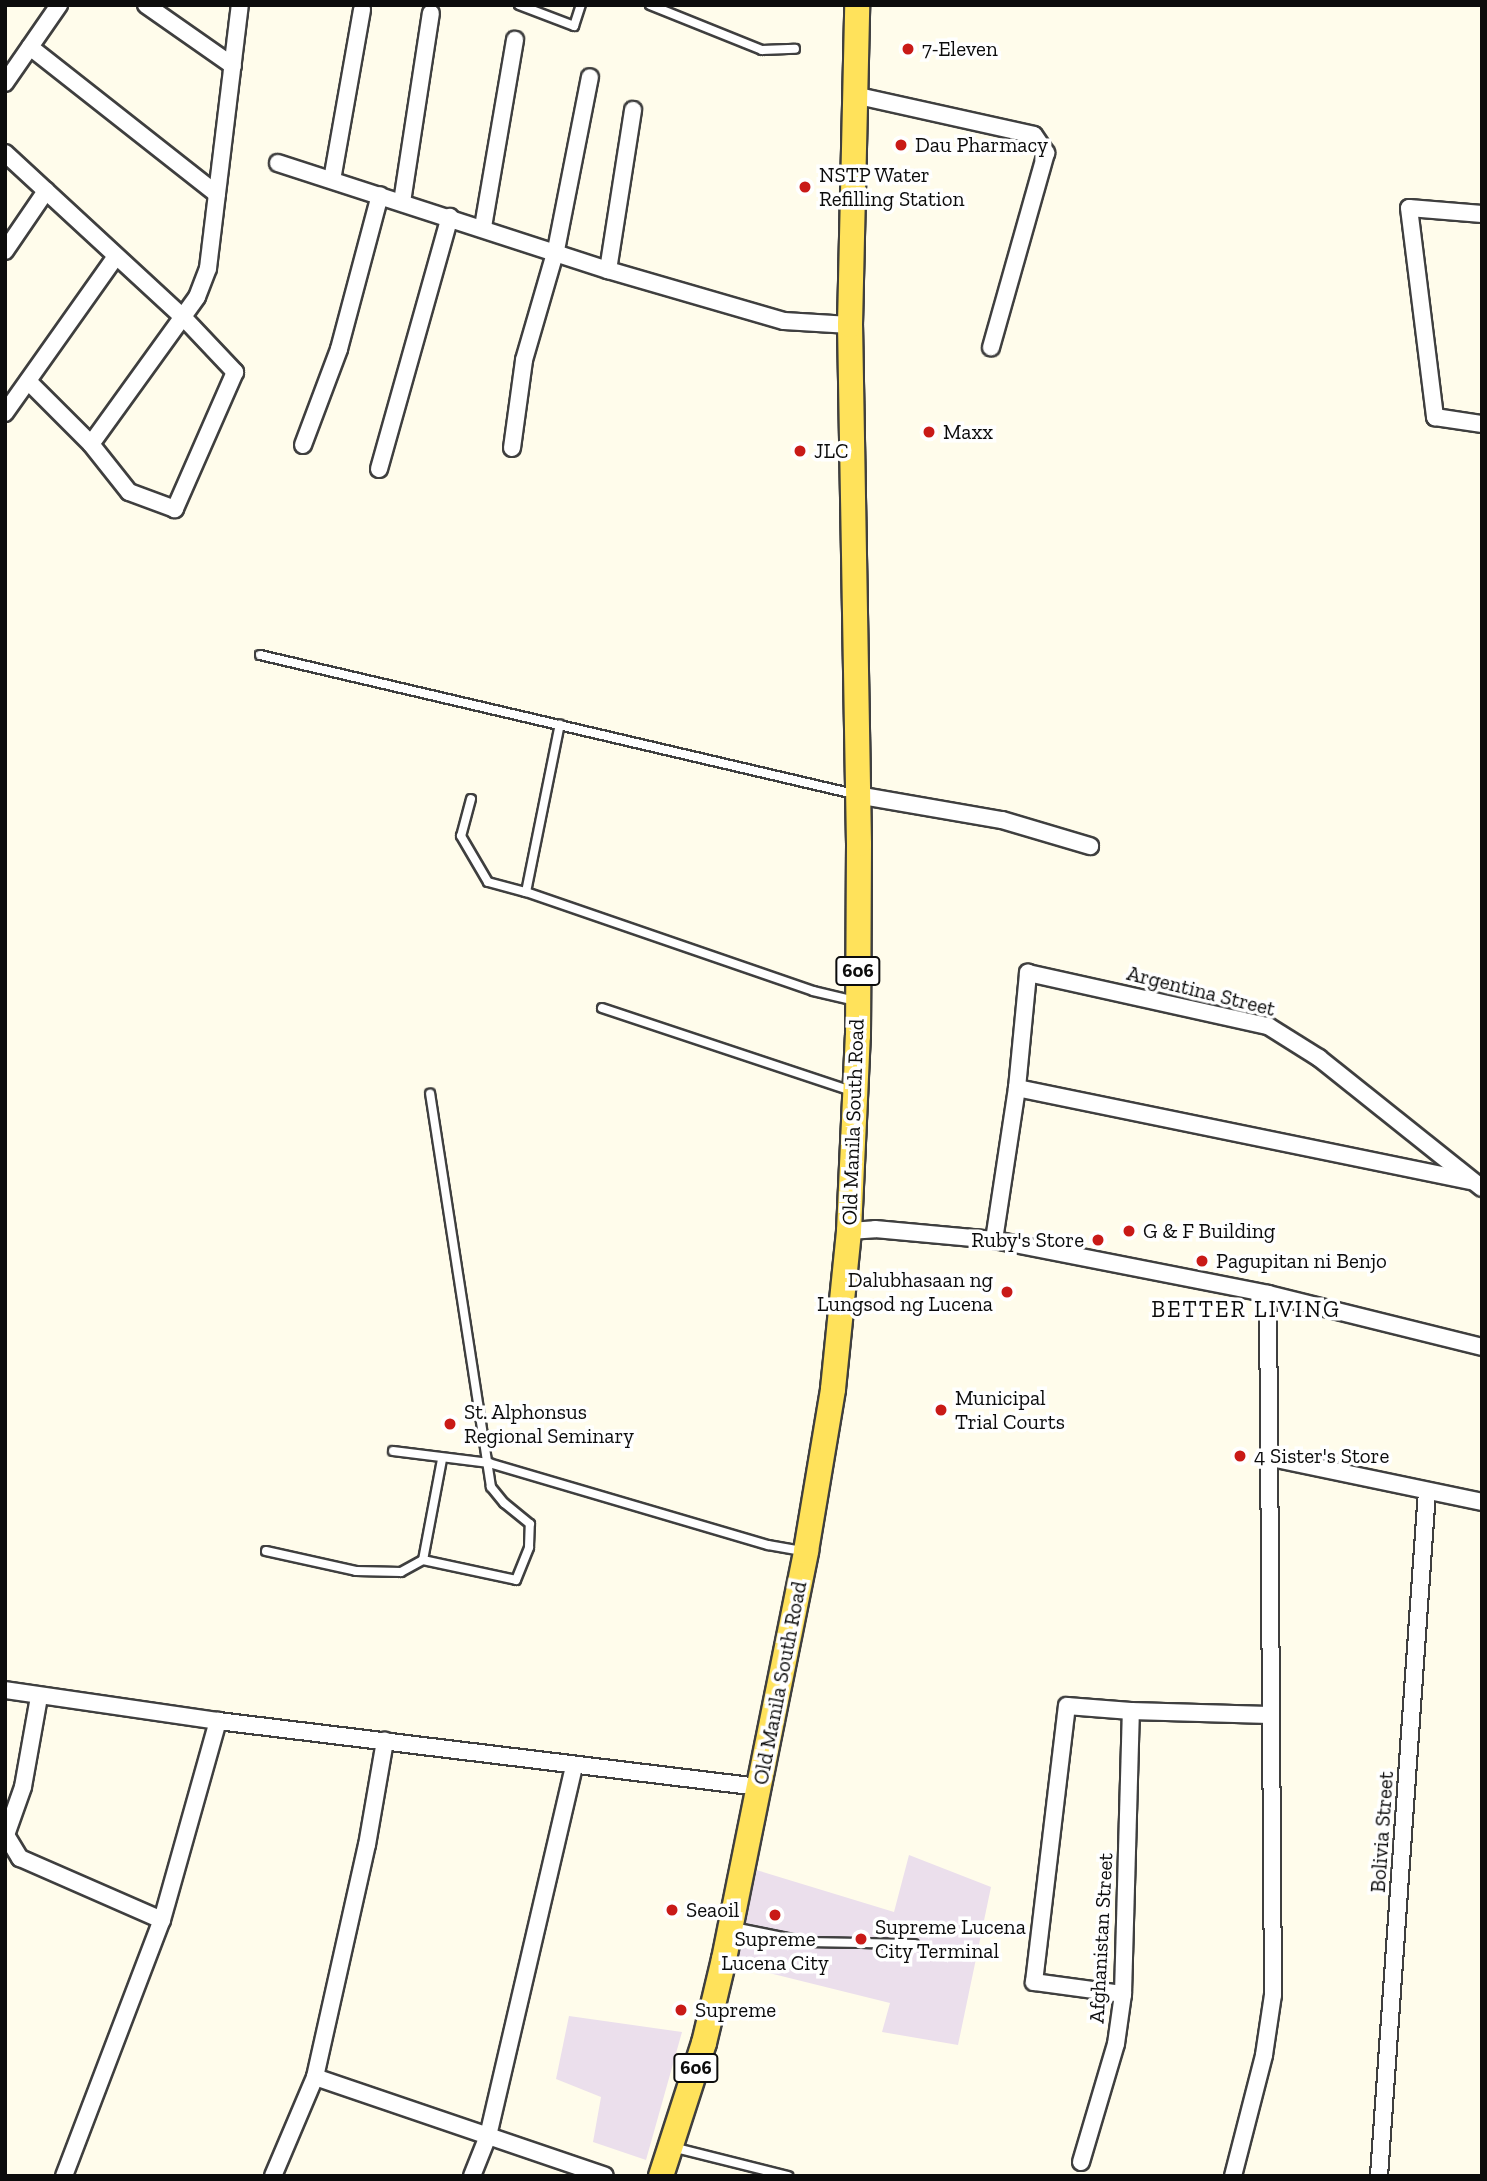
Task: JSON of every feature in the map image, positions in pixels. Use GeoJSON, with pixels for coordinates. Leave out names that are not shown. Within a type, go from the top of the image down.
{"type":"FeatureCollection","features":[{"type":"Feature","properties":{"kind":"main road","name":"Old Manila South Road"},"geometry":{"type":"LineString","coordinates":[[661,2176],[704,2043],[806,1551],[833,1389],[849,1231],[858,1002],[850,325],[857,5]]}},
{"type":"Feature","properties":{"kind":"street"},"geometry":{"type":"LineString","coordinates":[[5,83],[59,5]]}},
{"type":"Feature","properties":{"kind":"street"},"geometry":{"type":"LineString","coordinates":[[146,5],[233,66]]}},
{"type":"Feature","properties":{"kind":"street"},"geometry":{"type":"LineString","coordinates":[[90,444],[197,297],[208,268],[240,5]]}},
{"type":"Feature","properties":{"kind":"street"},"geometry":{"type":"LineString","coordinates":[[332,180],[362,10]]}},
{"type":"Feature","properties":{"kind":"street"},"geometry":{"type":"LineString","coordinates":[[402,202],[431,13]]}},
{"type":"Feature","properties":{"kind":"street"},"geometry":{"type":"LineString","coordinates":[[483,227],[515,40]]}},
{"type":"Feature","properties":{"kind":"street"},"geometry":{"type":"LineString","coordinates":[[30,47],[217,194]]}},
{"type":"Feature","properties":{"kind":"street"},"geometry":{"type":"LineString","coordinates":[[512,448],[524,360],[556,250],[590,77]]}},
{"type":"Feature","properties":{"kind":"street"},"geometry":{"type":"LineString","coordinates":[[854,95],[1034,135],[1046,153],[991,347]]}},
{"type":"Feature","properties":{"kind":"street"},"geometry":{"type":"LineString","coordinates":[[608,270],[634,110]]}},
{"type":"Feature","properties":{"kind":"street"},"geometry":{"type":"LineString","coordinates":[[5,153],[183,317],[235,372],[175,509],[129,492],[90,444],[28,381]]}},
{"type":"Feature","properties":{"kind":"street"},"geometry":{"type":"LineString","coordinates":[[278,163],[556,250],[608,270],[784,321],[850,325]]}},
{"type":"Feature","properties":{"kind":"street"},"geometry":{"type":"LineString","coordinates":[[5,251],[47,191]]}},
{"type":"Feature","properties":{"kind":"street"},"geometry":{"type":"LineString","coordinates":[[303,445],[339,349],[380,195]]}},
{"type":"Feature","properties":{"kind":"street"},"geometry":{"type":"LineString","coordinates":[[1482,214],[1409,208],[1435,417],[1482,424]]}},
{"type":"Feature","properties":{"kind":"street"},"geometry":{"type":"LineString","coordinates":[[379,469],[450,217]]}},
{"type":"Feature","properties":{"kind":"street"},"geometry":{"type":"LineString","coordinates":[[5,413],[116,256]]}},
{"type":"Feature","properties":{"kind":"street"},"geometry":{"type":"LineString","coordinates":[[857,795],[1002,820],[1090,846]]}},
{"type":"Feature","properties":{"kind":"street","name":"Argentina Street"},"geometry":{"type":"LineString","coordinates":[[1017,1088],[1028,972],[1268,1026],[1319,1058],[1478,1185]]}},
{"type":"Feature","properties":{"kind":"street"},"geometry":{"type":"LineString","coordinates":[[994,1240],[1017,1088],[1478,1185]]}},
{"type":"Feature","properties":{"kind":"street"},"geometry":{"type":"LineString","coordinates":[[849,1231],[875,1229],[994,1240],[1268,1294],[1482,1347]]}},
{"type":"Feature","properties":{"kind":"street"},"geometry":{"type":"LineString","coordinates":[[1233,2176],[1264,2055],[1272,1995],[1268,1294]]}},
{"type":"Feature","properties":{"kind":"street"},"geometry":{"type":"LineString","coordinates":[[1267,1457],[1482,1502]]}},
{"type":"Feature","properties":{"kind":"street","name":"Bolivia Street"},"geometry":{"type":"LineString","coordinates":[[1379,2176],[1427,1491]]}},
{"type":"Feature","properties":{"kind":"street"},"geometry":{"type":"LineString","coordinates":[[5,1690],[218,1721],[759,1787]]}},
{"type":"Feature","properties":{"kind":"street"},"geometry":{"type":"LineString","coordinates":[[39,1697],[23,1787],[6,1835],[20,1858],[162,1920]]}},
{"type":"Feature","properties":{"kind":"street"},"geometry":{"type":"LineString","coordinates":[[1122,1994],[1034,1982],[1067,1706],[1131,1711],[1269,1715]]}},
{"type":"Feature","properties":{"kind":"street","name":"Afghanistan Street"},"geometry":{"type":"LineString","coordinates":[[1081,2162],[1116,2044],[1122,1994],[1131,1711]]}},
{"type":"Feature","properties":{"kind":"street"},"geometry":{"type":"LineString","coordinates":[[64,2176],[162,1920],[218,1721]]}},
{"type":"Feature","properties":{"kind":"street"},"geometry":{"type":"LineString","coordinates":[[273,2176],[315,2077],[367,1845],[385,1741]]}},
{"type":"Feature","properties":{"kind":"street"},"geometry":{"type":"LineString","coordinates":[[472,2176],[488,2136],[574,1765]]}},
{"type":"Feature","properties":{"kind":"street"},"geometry":{"type":"LineString","coordinates":[[315,2077],[605,2176]]}},
{"type":"Feature","properties":{"kind":"lane"},"geometry":{"type":"LineString","coordinates":[[519,5],[574,26],[581,5]]}},
{"type":"Feature","properties":{"kind":"lane"},"geometry":{"type":"LineString","coordinates":[[650,5],[762,50],[796,49]]}},
{"type":"Feature","properties":{"kind":"lane"},"geometry":{"type":"LineString","coordinates":[[261,654],[857,795]]}},
{"type":"Feature","properties":{"kind":"lane"},"geometry":{"type":"LineString","coordinates":[[526,892],[560,724]]}},
{"type":"Feature","properties":{"kind":"lane"},"geometry":{"type":"LineString","coordinates":[[471,799],[461,836],[488,882],[526,892],[813,991],[858,1002]]}},
{"type":"Feature","properties":{"kind":"lane"},"geometry":{"type":"LineString","coordinates":[[602,1008],[856,1092]]}},
{"type":"Feature","properties":{"kind":"lane"},"geometry":{"type":"LineString","coordinates":[[266,1551],[356,1571],[401,1572],[423,1560],[516,1580],[529,1547],[530,1524],[504,1503],[491,1486],[430,1094]]}},
{"type":"Feature","properties":{"kind":"lane"},"geometry":{"type":"LineString","coordinates":[[393,1451],[442,1460],[489,1463],[768,1545],[806,1551]]}},
{"type":"Feature","properties":{"kind":"lane"},"geometry":{"type":"LineString","coordinates":[[423,1560],[442,1460]]}},
{"type":"Feature","properties":{"kind":"lane"},"geometry":{"type":"LineString","coordinates":[[729,1926],[808,1942],[914,1944]]}},
{"type":"Feature","properties":{"kind":"lane"},"geometry":{"type":"LineString","coordinates":[[669,2146],[788,2176]]}},
{"type":"Feature","properties":{"kind":"shaded area","name":"Supreme Lucena City Terminal"},"geometry":{"type":"Polygon","coordinates":[[[909,1855],[991,1887],[958,2045],[882,2032],[890,2003],[737,1965],[753,1869],[894,1912],[909,1855]]]}},
{"type":"Feature","properties":{"kind":"shaded area"},"geometry":{"type":"Polygon","coordinates":[[[569,2016],[682,2032],[646,2160],[593,2142],[601,2097],[556,2079],[569,2016]]]}},
{"type":"Feature","properties":{"kind":"place","name":"7-Eleven"},"geometry":{"type":"Point","coordinates":[908,49]}},
{"type":"Feature","properties":{"kind":"place","name":"Dau Pharmacy"},"geometry":{"type":"Point","coordinates":[901,145]}},
{"type":"Feature","properties":{"kind":"place","name":"NSTP Water Refilling Station"},"geometry":{"type":"Point","coordinates":[805,187]}},
{"type":"Feature","properties":{"kind":"place","name":"Maxx"},"geometry":{"type":"Point","coordinates":[929,432]}},
{"type":"Feature","properties":{"kind":"place","name":"JLC"},"geometry":{"type":"Point","coordinates":[800,451]}},
{"type":"Feature","properties":{"kind":"place","name":"G & F Building"},"geometry":{"type":"Point","coordinates":[1129,1231]}},
{"type":"Feature","properties":{"kind":"place","name":"Ruby's Store"},"geometry":{"type":"Point","coordinates":[1098,1240]}},
{"type":"Feature","properties":{"kind":"place","name":"Pagupitan ni Benjo"},"geometry":{"type":"Point","coordinates":[1202,1261]}},
{"type":"Feature","properties":{"kind":"place","name":"Dalubhasaan ng Lungsod ng Lucena"},"geometry":{"type":"Point","coordinates":[1007,1292]}},
{"type":"Feature","properties":{"kind":"place","name":"Municipal Trial Courts"},"geometry":{"type":"Point","coordinates":[941,1410]}},
{"type":"Feature","properties":{"kind":"place","name":"St. Alphonsus Regional Seminary"},"geometry":{"type":"Point","coordinates":[450,1424]}},
{"type":"Feature","properties":{"kind":"place","name":"4 Sister's Store"},"geometry":{"type":"Point","coordinates":[1240,1456]}},
{"type":"Feature","properties":{"kind":"place","name":"Seaoil"},"geometry":{"type":"Point","coordinates":[672,1910]}},
{"type":"Feature","properties":{"kind":"place","name":"Supreme Lucena City"},"geometry":{"type":"Point","coordinates":[775,1915]}},
{"type":"Feature","properties":{"kind":"place","name":"Supreme Lucena City Terminal"},"geometry":{"type":"Point","coordinates":[861,1939]}},
{"type":"Feature","properties":{"kind":"place","name":"Supreme"},"geometry":{"type":"Point","coordinates":[681,2010]}},
{"type":"Feature","properties":{"kind":"district","name":"BETTER LIVING"},"geometry":{"type":"Point","coordinates":[1246,1309]}}]}
